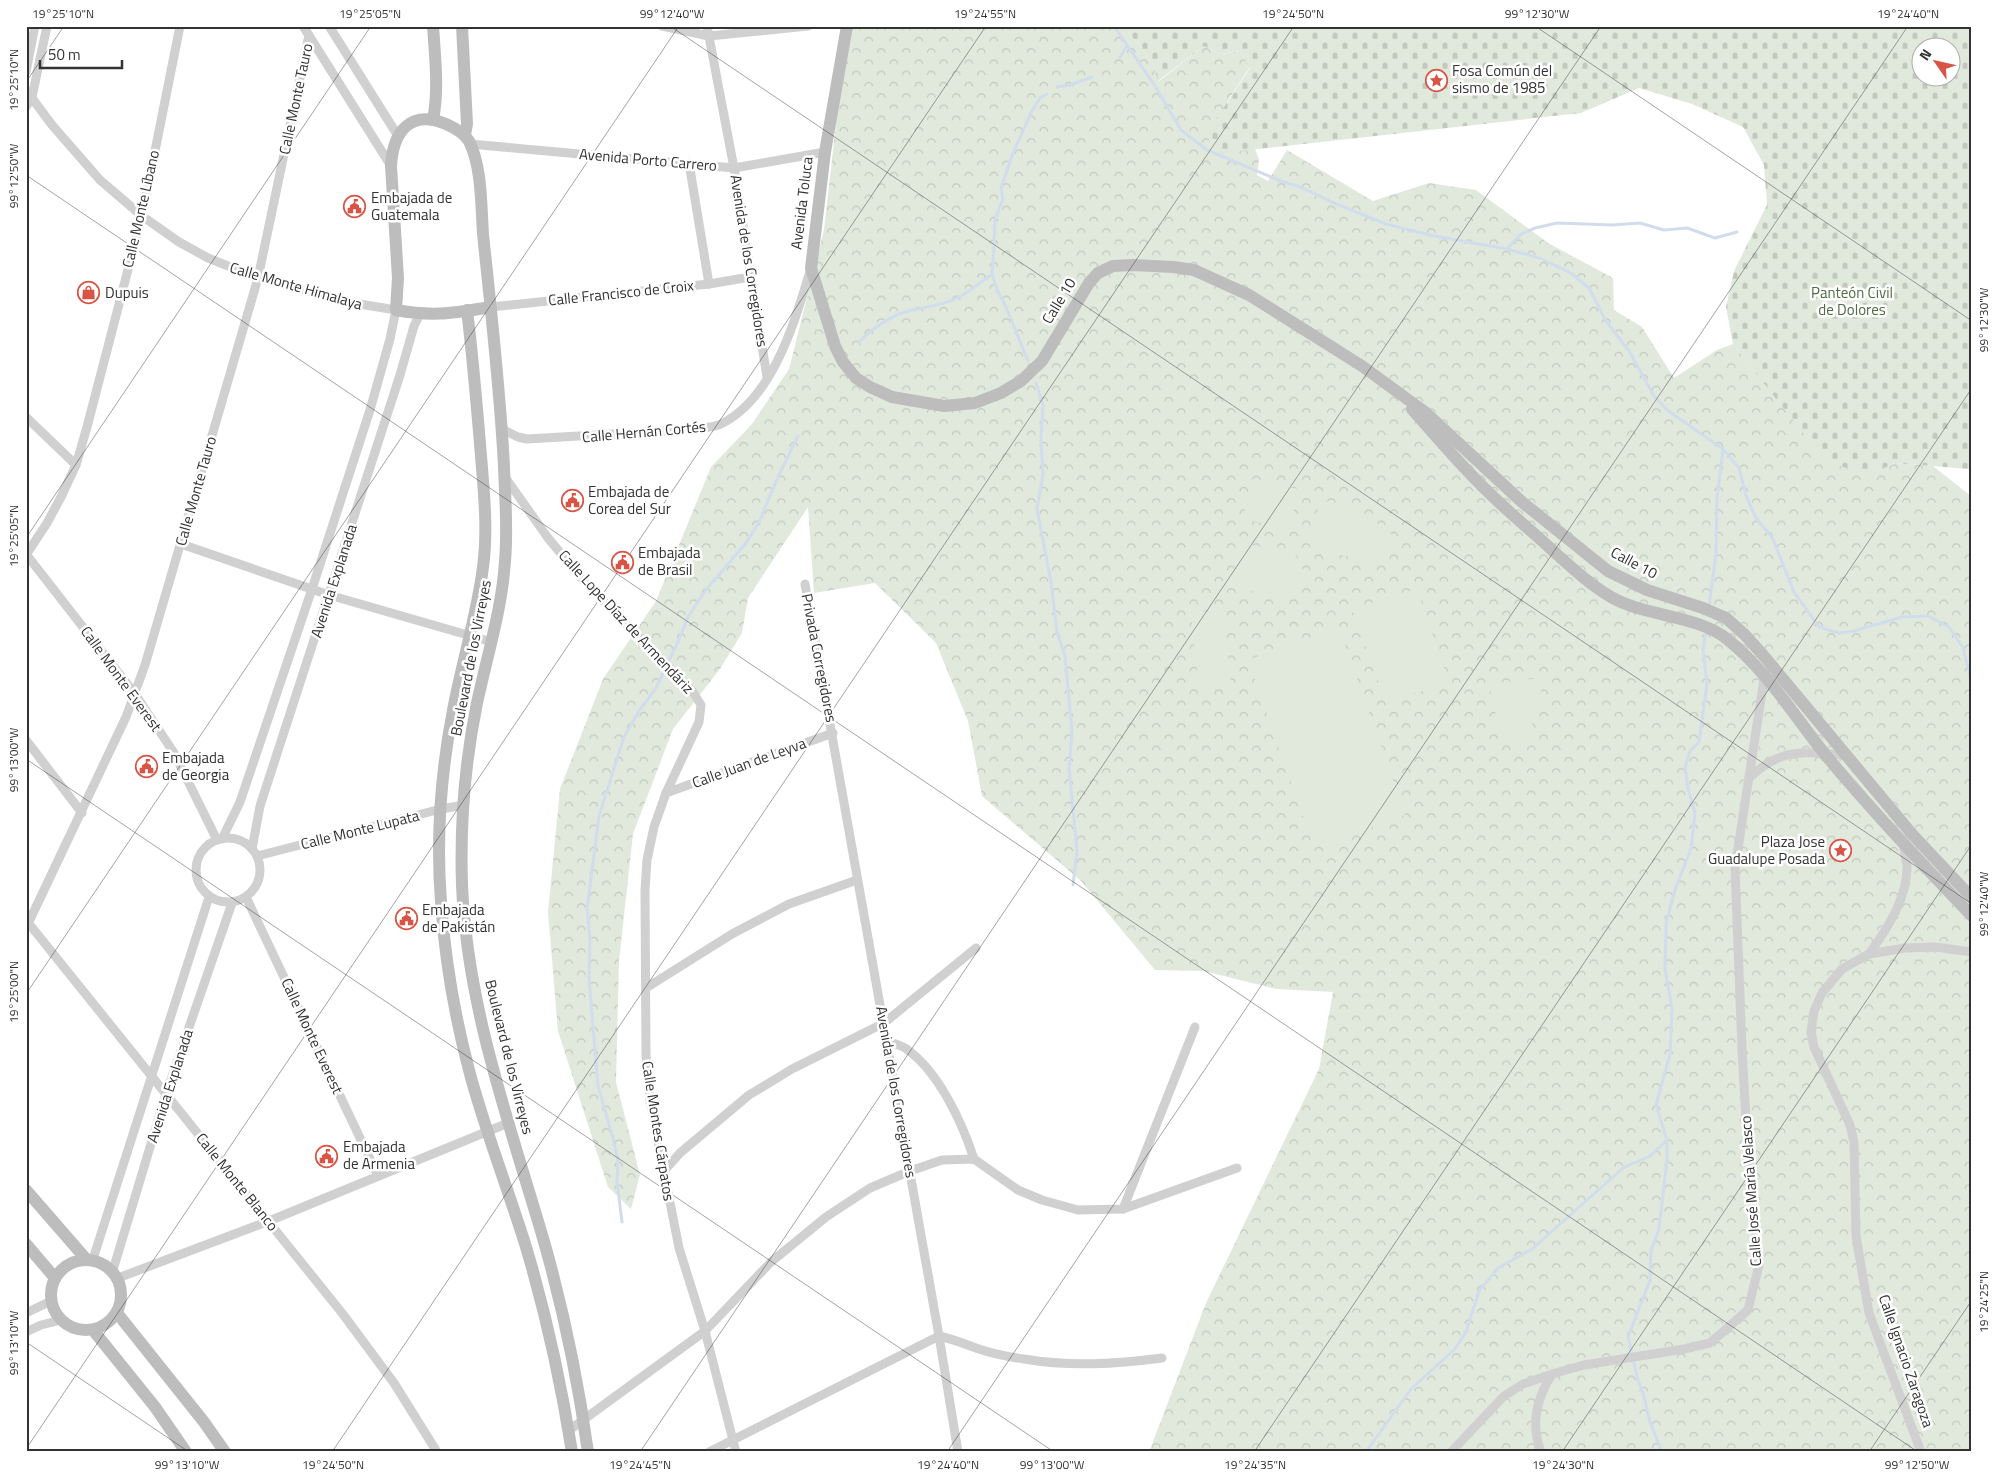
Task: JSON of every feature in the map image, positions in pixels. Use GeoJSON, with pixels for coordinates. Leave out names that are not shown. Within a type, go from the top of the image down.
{"type":"FeatureCollection","features":[{"type":"Feature","properties":{"kind":"street"},"geometry":{"type":"LineString","coordinates":[[26,72],[35,26]]}},
{"type":"Feature","properties":{"kind":"street"},"geometry":{"type":"LineString","coordinates":[[26,107],[47,26]]}},
{"type":"Feature","properties":{"kind":"street","name":"Calle Monte Líbano"},"geometry":{"type":"LineString","coordinates":[[26,555],[47,523],[76,465],[142,216],[180,26]]}},
{"type":"Feature","properties":{"kind":"street"},"geometry":{"type":"LineString","coordinates":[[303,26],[391,166]]}},
{"type":"Feature","properties":{"kind":"street"},"geometry":{"type":"LineString","coordinates":[[329,26],[398,136]]}},
{"type":"Feature","properties":{"kind":"street"},"geometry":{"type":"LineString","coordinates":[[433,120],[436,81],[434,26]]}},
{"type":"Feature","properties":{"kind":"street"},"geometry":{"type":"LineString","coordinates":[[462,26],[468,140]]}},
{"type":"Feature","properties":{"kind":"street"},"geometry":{"type":"LineString","coordinates":[[662,26],[709,36],[808,26]]}},
{"type":"Feature","properties":{"kind":"street","name":"Avenida de los Corregidores"},"geometry":{"type":"LineString","coordinates":[[707,26],[734,168],[767,377]]}},
{"type":"Feature","properties":{"kind":"street","name":"Avenida Toluca"},"geometry":{"type":"LineString","coordinates":[[767,377],[793,325],[811,268],[825,152],[847,26]]}},
{"type":"Feature","properties":{"kind":"street","name":"Calle Monte Tauro"},"geometry":{"type":"LineString","coordinates":[[27,924],[82,813],[135,694],[181,544],[258,278],[309,35]]}},
{"type":"Feature","properties":{"kind":"street","name":"Calle Monte Himalaya"},"geometry":{"type":"LineString","coordinates":[[29,94],[52,125],[100,180],[142,216],[179,242],[208,258],[258,278],[347,302],[396,310]]}},
{"type":"Feature","properties":{"kind":"street"},"geometry":{"type":"LineString","coordinates":[[468,140],[448,125],[433,120],[419,119],[406,125],[392,149],[391,166],[398,278],[396,310],[420,314],[451,314],[490,306]]}},
{"type":"Feature","properties":{"kind":"street","name":"Avenida Porto Carrero"},"geometry":{"type":"LineString","coordinates":[[468,140],[734,168],[825,152]]}},
{"type":"Feature","properties":{"kind":"street","name":"Boulevard de los Virreyes"},"geometry":{"type":"LineString","coordinates":[[468,140],[476,161],[502,429],[507,535],[501,600],[475,715],[464,805],[462,884],[469,960],[480,1019],[508,1123],[544,1242],[578,1380],[588,1452]]}},
{"type":"Feature","properties":{"kind":"street"},"geometry":{"type":"LineString","coordinates":[[690,163],[708,284]]}},
{"type":"Feature","properties":{"kind":"street","name":"Calle 10"},"geometry":{"type":"LineString","coordinates":[[811,268],[835,346],[843,362],[856,378],[870,387],[892,396],[944,406],[975,403],[1001,393],[1022,381],[1042,361],[1089,283],[1098,273],[1113,266],[1133,265],[1194,270],[1210,276],[1249,295],[1362,366],[1425,412],[1522,502],[1608,571],[1646,590],[1716,613],[1736,626],[1767,660],[1845,755]]}},
{"type":"Feature","properties":{"kind":"street","name":"Calle Francisco de Croix"},"geometry":{"type":"LineString","coordinates":[[490,306],[708,284],[750,277]]}},
{"type":"Feature","properties":{"kind":"street","name":"Avenida Explanada"},"geometry":{"type":"LineString","coordinates":[[220,839],[243,793],[312,589],[370,410],[390,340],[396,310]]}},
{"type":"Feature","properties":{"kind":"street","name":"Boulevard de los Virreyes"},"geometry":{"type":"LineString","coordinates":[[467,310],[485,507],[483,565],[445,759],[441,809],[440,899],[451,985],[470,1074],[526,1247],[561,1385],[572,1452]]}},
{"type":"Feature","properties":{"kind":"street","name":"Avenida Explanada"},"geometry":{"type":"LineString","coordinates":[[255,852],[260,806],[414,326],[420,314]]}},
{"type":"Feature","properties":{"kind":"street","name":"Calle Hernán Cortés"},"geometry":{"type":"LineString","coordinates":[[502,429],[509,434],[527,439],[699,429],[720,425],[738,413],[754,397],[767,377]]}},
{"type":"Feature","properties":{"kind":"street","name":"Calle 10"},"geometry":{"type":"LineString","coordinates":[[1401,396],[1446,448],[1502,506],[1589,582],[1612,598],[1641,610],[1710,629],[1737,648],[1765,677],[1825,753]]}},
{"type":"Feature","properties":{"kind":"street"},"geometry":{"type":"LineString","coordinates":[[26,417],[76,465]]}},
{"type":"Feature","properties":{"kind":"street","name":"Calle Lope Díaz de Armendáriz"},"geometry":{"type":"LineString","coordinates":[[504,477],[583,580],[693,692],[701,705],[699,722]]}},
{"type":"Feature","properties":{"kind":"street"},"geometry":{"type":"LineString","coordinates":[[181,544],[329,595],[492,642]]}},
{"type":"Feature","properties":{"kind":"street","name":"Calle Monte Everest"},"geometry":{"type":"LineString","coordinates":[[26,555],[135,694],[174,753],[220,839]]}},
{"type":"Feature","properties":{"kind":"street","name":"Privada Corregidores"},"geometry":{"type":"LineString","coordinates":[[806,584],[833,732]]}},
{"type":"Feature","properties":{"kind":"street","name":"Calle José María Velasco"},"geometry":{"type":"LineString","coordinates":[[1451,1452],[1504,1396],[1523,1384],[1552,1374],[1592,1364],[1710,1343],[1748,1310],[1759,1265],[1739,999],[1735,868],[1767,660]]}},
{"type":"Feature","properties":{"kind":"street","name":"Calle Montes Cárpatos"},"geometry":{"type":"LineString","coordinates":[[699,722],[666,793],[654,826],[646,860],[646,988],[644,1016],[650,1101],[679,1248],[705,1331],[736,1452]]}},
{"type":"Feature","properties":{"kind":"street","name":"Avenida de los Corregidores"},"geometry":{"type":"LineString","coordinates":[[833,732],[857,880],[940,1336],[958,1452]]}},
{"type":"Feature","properties":{"kind":"street","name":"Calle Juan de Leyva"},"geometry":{"type":"LineString","coordinates":[[666,793],[833,732]]}},
{"type":"Feature","properties":{"kind":"street"},"geometry":{"type":"LineString","coordinates":[[26,740],[82,813]]}},
{"type":"Feature","properties":{"kind":"street"},"geometry":{"type":"LineString","coordinates":[[1749,778],[1776,757],[1797,753],[1845,755],[1911,833],[1972,898]]}},
{"type":"Feature","properties":{"kind":"street"},"geometry":{"type":"LineString","coordinates":[[1825,753],[1903,846],[1972,916]]}},
{"type":"Feature","properties":{"kind":"street","name":"Calle Monte Lupata"},"geometry":{"type":"LineString","coordinates":[[255,852],[464,805]]}},
{"type":"Feature","properties":{"kind":"street"},"geometry":{"type":"LineString","coordinates":[[1903,846],[1911,833]]}},
{"type":"Feature","properties":{"kind":"street"},"geometry":{"type":"LineString","coordinates":[[220,839],[236,839],[255,852],[260,873],[258,883],[246,897],[232,902],[220,902],[209,897],[202,890],[197,881],[197,861],[208,845],[220,839]]}},
{"type":"Feature","properties":{"kind":"street","name":"Calle Ignacio Zaragoza"},"geometry":{"type":"LineString","coordinates":[[1869,954],[1894,917],[1902,892],[1907,868],[1903,846]]}},
{"type":"Feature","properties":{"kind":"street"},"geometry":{"type":"LineString","coordinates":[[646,988],[732,934],[788,904],[857,880]]}},
{"type":"Feature","properties":{"kind":"street","name":"Avenida Explanada"},"geometry":{"type":"LineString","coordinates":[[89,1259],[209,897]]}},
{"type":"Feature","properties":{"kind":"street","name":"Calle Monte Everest"},"geometry":{"type":"LineString","coordinates":[[246,897],[378,1176]]}},
{"type":"Feature","properties":{"kind":"street","name":"Avenida Explanada"},"geometry":{"type":"LineString","coordinates":[[115,1274],[166,1094],[232,902]]}},
{"type":"Feature","properties":{"kind":"street","name":"Calle Monte Blanco"},"geometry":{"type":"LineString","coordinates":[[27,924],[342,1313],[394,1383],[437,1452]]}},
{"type":"Feature","properties":{"kind":"street"},"geometry":{"type":"LineString","coordinates":[[663,1172],[680,1152],[750,1095],[792,1069],[884,1023],[976,948]]}},
{"type":"Feature","properties":{"kind":"street","name":"Calle Ignacio Zaragoza"},"geometry":{"type":"LineString","coordinates":[[1921,1452],[1869,1312],[1856,1236],[1854,1142],[1850,1125],[1814,1047],[1810,1032],[1814,1011],[1822,993],[1842,969],[1869,954],[1895,949],[1928,948],[1972,952]]}},
{"type":"Feature","properties":{"kind":"street"},"geometry":{"type":"LineString","coordinates":[[1123,1209],[1195,1027]]}},
{"type":"Feature","properties":{"kind":"street"},"geometry":{"type":"LineString","coordinates":[[887,1041],[904,1047],[921,1061],[950,1102],[965,1131],[974,1159]]}},
{"type":"Feature","properties":{"kind":"street"},"geometry":{"type":"LineString","coordinates":[[115,1274],[269,1222],[508,1123]]}},
{"type":"Feature","properties":{"kind":"street"},"geometry":{"type":"LineString","coordinates":[[568,1431],[705,1331],[771,1262],[826,1217],[870,1188],[910,1171],[942,1160],[974,1159],[1018,1190],[1042,1200],[1078,1210],[1123,1209],[1237,1168]]}},
{"type":"Feature","properties":{"kind":"street"},"geometry":{"type":"LineString","coordinates":[[26,1190],[89,1259]]}},
{"type":"Feature","properties":{"kind":"street"},"geometry":{"type":"LineString","coordinates":[[26,1244],[55,1278]]}},
{"type":"Feature","properties":{"kind":"street"},"geometry":{"type":"LineString","coordinates":[[89,1259],[104,1263],[115,1274],[122,1296],[117,1313],[111,1321],[93,1330],[82,1330],[71,1327],[61,1320],[51,1301],[51,1289],[55,1278],[63,1268],[73,1261],[89,1259]]}},
{"type":"Feature","properties":{"kind":"street"},"geometry":{"type":"LineString","coordinates":[[26,1312],[51,1301]]}},
{"type":"Feature","properties":{"kind":"street"},"geometry":{"type":"LineString","coordinates":[[117,1313],[204,1422],[225,1452]]}},
{"type":"Feature","properties":{"kind":"street"},"geometry":{"type":"LineString","coordinates":[[26,1332],[41,1325],[61,1320]]}},
{"type":"Feature","properties":{"kind":"street"},"geometry":{"type":"LineString","coordinates":[[93,1330],[155,1407],[186,1452]]}},
{"type":"Feature","properties":{"kind":"street"},"geometry":{"type":"LineString","coordinates":[[709,1452],[940,1336],[956,1339],[980,1350],[1024,1359],[1073,1364],[1121,1363],[1162,1358]]}},
{"type":"Feature","properties":{"kind":"street"},"geometry":{"type":"LineString","coordinates":[[1541,1452],[1534,1422],[1542,1390],[1552,1374]]}},
{"type":"Feature","properties":{"kind":"green space"},"geometry":{"type":"Polygon","coordinates":[[[847,26],[1126,26],[1129,33],[1153,63],[1159,81],[1204,46],[1219,54],[1240,51],[1250,67],[1227,102],[1253,143],[1259,160],[1257,175],[1268,181],[1287,150],[1373,201],[1429,183],[1476,190],[1548,243],[1613,278],[1614,310],[1642,327],[1674,378],[1717,350],[1733,344],[1778,399],[1879,471],[1895,463],[1933,466],[1972,497],[1972,1452],[1149,1452],[1206,1303],[1319,1069],[1333,992],[1276,989],[1204,971],[1155,970],[1081,881],[982,796],[968,721],[936,643],[875,583],[814,593],[808,507],[748,598],[742,633],[720,669],[673,729],[633,834],[619,961],[616,1082],[640,1175],[631,1209],[608,1187],[558,1031],[548,912],[560,789],[603,679],[656,601],[711,467],[752,424],[789,369],[824,230],[847,26]]]}},
{"type":"Feature","properties":{"kind":"green space","name":"Panteón Civil de Dolores"},"geometry":{"type":"Polygon","coordinates":[[[1126,26],[1972,26],[1972,465],[1969,469],[1895,463],[1879,471],[1863,473],[1826,462],[1733,344],[1726,307],[1734,271],[1767,205],[1764,165],[1743,127],[1692,104],[1639,88],[1581,113],[1213,154],[1207,133],[1250,68],[1240,51],[1219,54],[1204,46],[1158,81],[1153,63],[1129,33],[1126,26]]]}},
{"type":"Feature","properties":{"kind":"green space"},"geometry":{"type":"Polygon","coordinates":[[[1251,479],[1298,489],[1290,529],[1243,519],[1251,479]]]}},
{"type":"Feature","properties":{"kind":"green space"},"geometry":{"type":"Polygon","coordinates":[[[1320,500],[1356,507],[1392,535],[1385,565],[1310,548],[1320,500]]]}},
{"type":"Feature","properties":{"kind":"green space"},"geometry":{"type":"Polygon","coordinates":[[[1239,543],[1294,552],[1304,572],[1301,599],[1231,588],[1239,543]]]}},
{"type":"Feature","properties":{"kind":"green space"},"geometry":{"type":"Polygon","coordinates":[[[1417,589],[1449,682],[1386,703],[1352,609],[1417,589]]]}},
{"type":"Feature","properties":{"kind":"green space"},"geometry":{"type":"Polygon","coordinates":[[[1223,610],[1231,685],[1199,689],[1191,613],[1223,610]]]}},
{"type":"Feature","properties":{"kind":"green space"},"geometry":{"type":"Polygon","coordinates":[[[1339,627],[1405,815],[1314,848],[1248,660],[1339,627]]]}},
{"type":"Feature","properties":{"kind":"green space"},"geometry":{"type":"Polygon","coordinates":[[[1540,678],[1542,688],[1528,739],[1502,743],[1489,684],[1540,678]]]}},
{"type":"Feature","properties":{"kind":"waterway"},"geometry":{"type":"LineString","coordinates":[[1114,26],[1155,86],[1181,130],[1207,150],[1278,180],[1303,188],[1386,224],[1434,236],[1507,249],[1539,258],[1571,273],[1589,288],[1606,321],[1629,351],[1654,396],[1667,410],[1723,449],[1739,468],[1746,496],[1756,518],[1772,537],[1794,592],[1819,627],[1839,633],[1854,631],[1902,617],[1928,616],[1949,627],[1963,648],[1972,684]]}},
{"type":"Feature","properties":{"kind":"waterway"},"geometry":{"type":"LineString","coordinates":[[1120,57],[1127,46]]}},
{"type":"Feature","properties":{"kind":"waterway"},"geometry":{"type":"LineString","coordinates":[[1057,87],[1070,85],[1092,77]]}},
{"type":"Feature","properties":{"kind":"waterway"},"geometry":{"type":"LineString","coordinates":[[1028,361],[992,274],[995,220],[1003,199],[1001,188],[1013,153],[1032,111],[1040,98],[1047,94]]}},
{"type":"Feature","properties":{"kind":"waterway"},"geometry":{"type":"LineString","coordinates":[[1507,249],[1521,234],[1535,228],[1557,223],[1612,225],[1640,223],[1664,230],[1687,228],[1715,238],[1737,232]]}},
{"type":"Feature","properties":{"kind":"waterway"},"geometry":{"type":"LineString","coordinates":[[859,342],[890,318],[904,312],[935,306],[952,300],[966,293],[992,274]]}},
{"type":"Feature","properties":{"kind":"waterway"},"geometry":{"type":"LineString","coordinates":[[1036,383],[1043,405],[1041,440],[1043,475],[1037,509],[1051,582],[1057,632],[1065,656],[1072,732],[1069,769],[1077,850],[1073,885]]}},
{"type":"Feature","properties":{"kind":"waterway"},"geometry":{"type":"LineString","coordinates":[[622,1222],[617,1182],[618,1160],[598,1086],[589,978],[590,939],[587,909],[599,816],[624,737],[639,711],[656,688],[688,617],[705,591],[746,543],[759,522],[798,436]]}},
{"type":"Feature","properties":{"kind":"waterway"},"geometry":{"type":"LineString","coordinates":[[1709,607],[1716,553],[1717,498],[1723,449]]}},
{"type":"Feature","properties":{"kind":"waterway"},"geometry":{"type":"LineString","coordinates":[[1662,1452],[1650,1422],[1628,1337],[1650,1280],[1651,1251],[1659,1229],[1667,1160],[1667,1141],[1656,1105],[1670,1054],[1672,1008],[1665,969],[1666,923],[1676,887],[1691,849],[1695,813],[1685,768],[1690,751],[1699,742],[1707,684],[1703,650],[1706,631]]}},
{"type":"Feature","properties":{"kind":"waterway"},"geometry":{"type":"LineString","coordinates":[[1366,1452],[1411,1389],[1454,1350],[1466,1332],[1479,1291],[1498,1268],[1532,1249],[1623,1168],[1650,1156],[1666,1141]]}},
{"type":"Feature","properties":{"kind":"place","name":"Fosa Común del sismo de 1985"},"geometry":{"type":"Point","coordinates":[1436,80]}},
{"type":"Feature","properties":{"kind":"place","name":"Embajada de Guatemala"},"geometry":{"type":"Point","coordinates":[355,207]}},
{"type":"Feature","properties":{"kind":"place","name":"Dupuis"},"geometry":{"type":"Point","coordinates":[89,293]}},
{"type":"Feature","properties":{"kind":"place","name":"Embajada de Corea del Sur"},"geometry":{"type":"Point","coordinates":[572,501]}},
{"type":"Feature","properties":{"kind":"place","name":"Embajada de Brasil"},"geometry":{"type":"Point","coordinates":[622,562]}},
{"type":"Feature","properties":{"kind":"place","name":"Embajada de Georgia"},"geometry":{"type":"Point","coordinates":[146,767]}},
{"type":"Feature","properties":{"kind":"place","name":"Plaza Jose Guadalupe Posada"},"geometry":{"type":"Point","coordinates":[1841,851]}},
{"type":"Feature","properties":{"kind":"place","name":"Embajada de Pakistán"},"geometry":{"type":"Point","coordinates":[406,919]}},
{"type":"Feature","properties":{"kind":"place","name":"Embajada de Armenia"},"geometry":{"type":"Point","coordinates":[327,1156]}}]}
